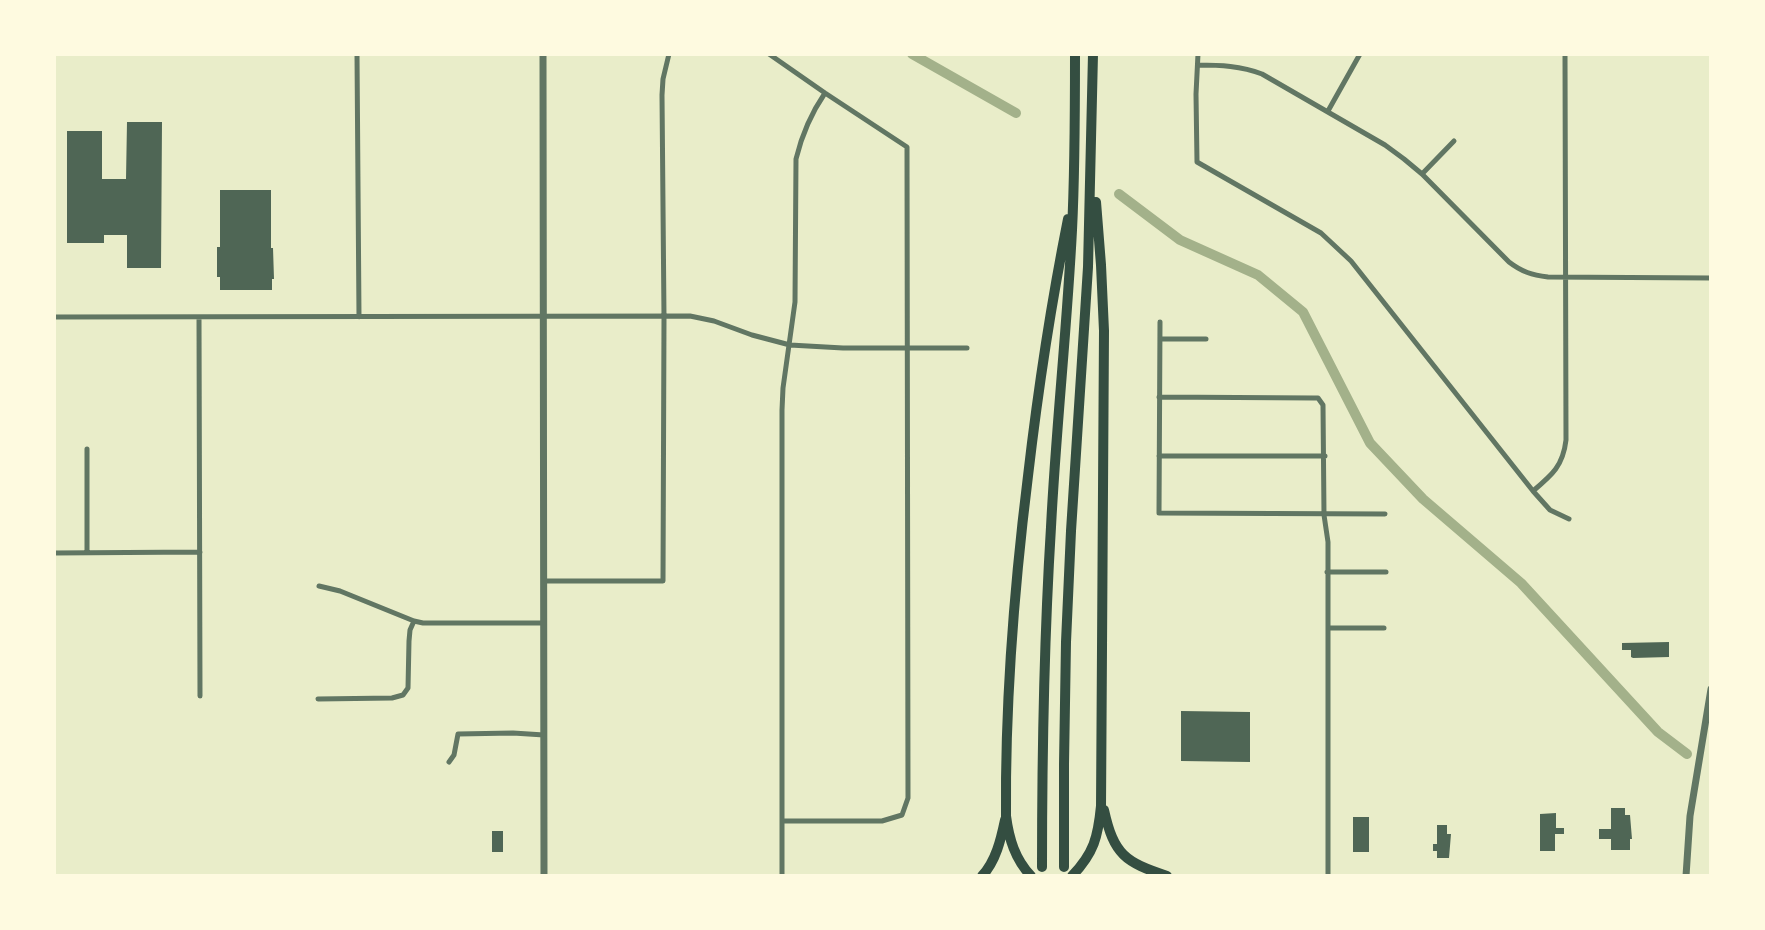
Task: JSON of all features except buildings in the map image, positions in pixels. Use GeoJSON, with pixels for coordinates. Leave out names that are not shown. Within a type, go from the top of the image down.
{"type":"FeatureCollection","features":[{"type":"Feature","properties":{"kind":"highway"},"geometry":{"type":"LineString","coordinates":[[1042,867],[1045,630],[1072,232],[1075,54]]}},
{"type":"Feature","properties":{"kind":"highway"},"geometry":{"type":"LineString","coordinates":[[1068,871],[1063,764],[1066,642],[1088,267],[1093,54]]}},
{"type":"Feature","properties":{"kind":"highway"},"geometry":{"type":"LineString","coordinates":[[1068,871],[1088,856],[1100,821],[1104,331],[1092,150]]}},
{"type":"Feature","properties":{"kind":"highway"},"geometry":{"type":"LineString","coordinates":[[1031,876],[1012,844],[1007,825],[1011,649],[1017,561],[1042,369],[1074,186]]}},
{"type":"Feature","properties":{"kind":"highway"},"geometry":{"type":"LineString","coordinates":[[1101,790],[1108,827],[1119,851],[1136,865],[1167,876]]}},
{"type":"Feature","properties":{"kind":"highway"},"geometry":{"type":"LineString","coordinates":[[982,876],[989,868],[995,853],[1006,806]]}},
{"type":"Feature","properties":{"kind":"street"},"geometry":{"type":"LineString","coordinates":[[358,54],[359,317]]}},
{"type":"Feature","properties":{"kind":"street"},"geometry":{"type":"LineString","coordinates":[[543,54],[544,876]]}},
{"type":"Feature","properties":{"kind":"street"},"geometry":{"type":"LineString","coordinates":[[544,581],[663,581],[663,79],[669,54]]}},
{"type":"Feature","properties":{"kind":"street"},"geometry":{"type":"LineString","coordinates":[[769,54],[907,147],[908,798],[902,815],[881,821],[783,821]]}},
{"type":"Feature","properties":{"kind":"street"},"geometry":{"type":"LineString","coordinates":[[1198,54],[1197,162],[1321,233],[1351,261],[1549,510],[1569,519]]}},
{"type":"Feature","properties":{"kind":"street"},"geometry":{"type":"LineString","coordinates":[[1328,111],[1360,54]]}},
{"type":"Feature","properties":{"kind":"street"},"geometry":{"type":"LineString","coordinates":[[1533,491],[1557,469],[1565,450],[1565,54]]}},
{"type":"Feature","properties":{"kind":"street"},"geometry":{"type":"LineString","coordinates":[[1198,65],[1232,66],[1262,74],[1385,145],[1422,174],[1509,262],[1531,275],[1711,278]]}},
{"type":"Feature","properties":{"kind":"street"},"geometry":{"type":"LineString","coordinates":[[782,876],[783,388],[796,288],[796,159],[807,122],[825,93]]}},
{"type":"Feature","properties":{"kind":"street"},"geometry":{"type":"LineString","coordinates":[[1422,174],[1454,141]]}},
{"type":"Feature","properties":{"kind":"street"},"geometry":{"type":"LineString","coordinates":[[54,317],[690,316],[790,345],[843,348],[967,348]]}},
{"type":"Feature","properties":{"kind":"street"},"geometry":{"type":"LineString","coordinates":[[199,317],[200,696]]}},
{"type":"Feature","properties":{"kind":"street"},"geometry":{"type":"LineString","coordinates":[[1160,322],[1159,513],[1385,514]]}},
{"type":"Feature","properties":{"kind":"street"},"geometry":{"type":"LineString","coordinates":[[1160,339],[1206,339]]}},
{"type":"Feature","properties":{"kind":"street"},"geometry":{"type":"LineString","coordinates":[[1159,397],[1314,398],[1322,401],[1324,515],[1328,542],[1328,876]]}},
{"type":"Feature","properties":{"kind":"street"},"geometry":{"type":"LineString","coordinates":[[87,449],[87,553]]}},
{"type":"Feature","properties":{"kind":"street"},"geometry":{"type":"LineString","coordinates":[[1159,456],[1325,456]]}},
{"type":"Feature","properties":{"kind":"street"},"geometry":{"type":"LineString","coordinates":[[54,552],[200,552]]}},
{"type":"Feature","properties":{"kind":"street"},"geometry":{"type":"LineString","coordinates":[[1327,572],[1386,572]]}},
{"type":"Feature","properties":{"kind":"street"},"geometry":{"type":"LineString","coordinates":[[319,586],[340,591],[414,621],[544,623]]}},
{"type":"Feature","properties":{"kind":"street"},"geometry":{"type":"LineString","coordinates":[[318,699],[392,698],[407,692],[410,630],[414,621]]}},
{"type":"Feature","properties":{"kind":"street"},"geometry":{"type":"LineString","coordinates":[[1328,628],[1384,628]]}},
{"type":"Feature","properties":{"kind":"street"},"geometry":{"type":"LineString","coordinates":[[1686,876],[1689,816],[1711,690]]}},
{"type":"Feature","properties":{"kind":"street"},"geometry":{"type":"LineString","coordinates":[[1703,733],[1711,739]]}},
{"type":"Feature","properties":{"kind":"street"},"geometry":{"type":"LineString","coordinates":[[449,762],[454,755],[457,734],[544,735]]}},
{"type":"Feature","properties":{"kind":"waterway"},"geometry":{"type":"LineString","coordinates":[[912,54],[1016,113]]}},
{"type":"Feature","properties":{"kind":"waterway"},"geometry":{"type":"LineString","coordinates":[[1119,194],[1180,240],[1258,275],[1303,312],[1370,443],[1423,499],[1521,583],[1658,732],[1687,754]]}}]}
